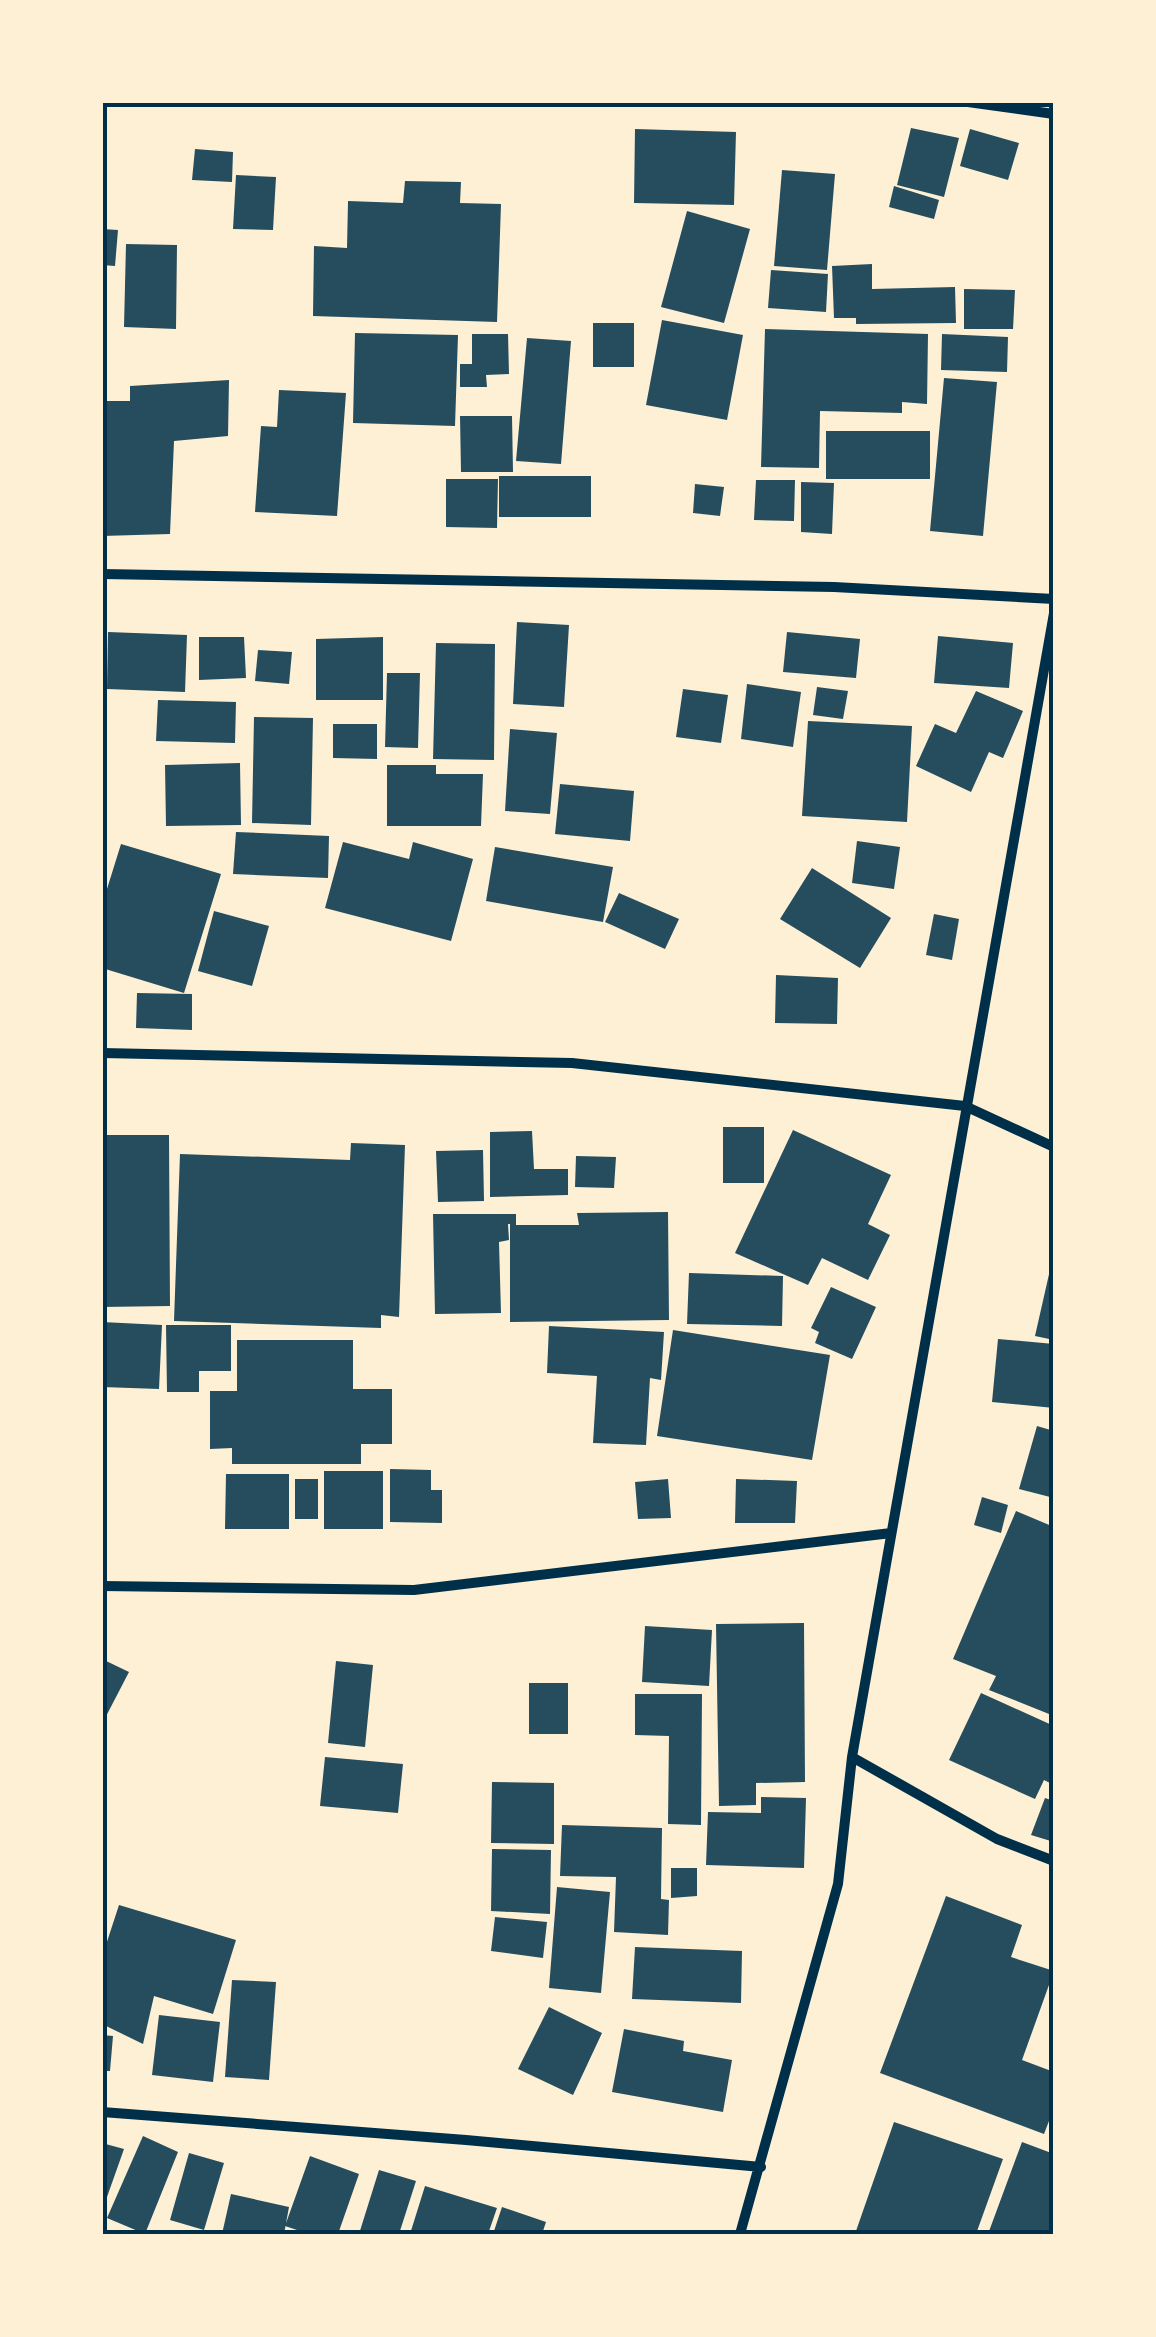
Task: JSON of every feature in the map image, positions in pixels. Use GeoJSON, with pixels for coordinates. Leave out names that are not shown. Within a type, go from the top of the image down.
{"type":"FeatureCollection","features":[{"type":"Feature","properties":{"kind":"street"},"geometry":{"type":"LineString","coordinates":[[968,102],[1054,114]]}},
{"type":"Feature","properties":{"kind":"street"},"geometry":{"type":"LineString","coordinates":[[102,574],[834,587],[1054,599]]}},
{"type":"Feature","properties":{"kind":"street"},"geometry":{"type":"LineString","coordinates":[[740,2234],[838,1884],[852,1757],[1054,613]]}},
{"type":"Feature","properties":{"kind":"street"},"geometry":{"type":"LineString","coordinates":[[102,1054],[572,1062],[966,1106],[1054,1148]]}},
{"type":"Feature","properties":{"kind":"street"},"geometry":{"type":"LineString","coordinates":[[102,1586],[414,1590],[892,1533]]}},
{"type":"Feature","properties":{"kind":"street"},"geometry":{"type":"LineString","coordinates":[[852,1757],[997,1839],[1054,1861]]}},
{"type":"Feature","properties":{"kind":"street"},"geometry":{"type":"LineString","coordinates":[[102,2112],[761,2167]]}},
{"type":"Feature","properties":{"kind":"building"},"geometry":{"type":"Polygon","coordinates":[[[911,128],[959,138],[944,197],[897,185],[911,128]]]}},
{"type":"Feature","properties":{"kind":"building"},"geometry":{"type":"Polygon","coordinates":[[[635,129],[736,132],[734,205],[634,203],[635,129]]]}},
{"type":"Feature","properties":{"kind":"building"},"geometry":{"type":"Polygon","coordinates":[[[970,129],[1019,143],[1008,180],[960,166],[970,129]]]}},
{"type":"Feature","properties":{"kind":"building"},"geometry":{"type":"Polygon","coordinates":[[[195,149],[233,152],[232,182],[192,180],[195,149]]]}},
{"type":"Feature","properties":{"kind":"building"},"geometry":{"type":"Polygon","coordinates":[[[782,170],[835,174],[827,270],[774,266],[782,170]]]}},
{"type":"Feature","properties":{"kind":"building"},"geometry":{"type":"Polygon","coordinates":[[[236,175],[276,177],[273,230],[233,229],[236,175]]]}},
{"type":"Feature","properties":{"kind":"building"},"geometry":{"type":"Polygon","coordinates":[[[405,181],[461,182],[460,203],[501,204],[497,322],[313,316],[314,246],[347,248],[348,201],[403,203],[405,181]]]}},
{"type":"Feature","properties":{"kind":"building"},"geometry":{"type":"Polygon","coordinates":[[[894,186],[939,200],[934,219],[889,207],[894,186]]]}},
{"type":"Feature","properties":{"kind":"building"},"geometry":{"type":"Polygon","coordinates":[[[687,211],[750,229],[724,323],[661,307],[687,211]]]}},
{"type":"Feature","properties":{"kind":"building"},"geometry":{"type":"Polygon","coordinates":[[[102,229],[118,230],[115,266],[102,265],[102,229]]]}},
{"type":"Feature","properties":{"kind":"building"},"geometry":{"type":"Polygon","coordinates":[[[126,244],[177,245],[176,329],[124,327],[126,244]]]}},
{"type":"Feature","properties":{"kind":"building"},"geometry":{"type":"Polygon","coordinates":[[[872,264],[872,289],[955,287],[956,323],[856,324],[856,318],[834,318],[832,266],[872,264]]]}},
{"type":"Feature","properties":{"kind":"building"},"geometry":{"type":"Polygon","coordinates":[[[771,270],[828,274],[826,312],[768,308],[771,270]]]}},
{"type":"Feature","properties":{"kind":"building"},"geometry":{"type":"Polygon","coordinates":[[[964,289],[1015,290],[1013,329],[964,329],[964,289]]]}},
{"type":"Feature","properties":{"kind":"building"},"geometry":{"type":"Polygon","coordinates":[[[662,320],[743,335],[727,420],[646,405],[662,320]]]}},
{"type":"Feature","properties":{"kind":"building"},"geometry":{"type":"Polygon","coordinates":[[[593,323],[634,323],[634,367],[593,367],[593,323]]]}},
{"type":"Feature","properties":{"kind":"building"},"geometry":{"type":"Polygon","coordinates":[[[765,329],[928,334],[927,404],[902,402],[902,413],[820,411],[819,468],[761,467],[765,329]]]}},
{"type":"Feature","properties":{"kind":"building"},"geometry":{"type":"Polygon","coordinates":[[[355,333],[458,335],[455,426],[353,423],[355,333]]]}},
{"type":"Feature","properties":{"kind":"building"},"geometry":{"type":"Polygon","coordinates":[[[472,334],[508,334],[509,374],[486,375],[487,387],[460,387],[460,364],[472,364],[472,334]]]}},
{"type":"Feature","properties":{"kind":"building"},"geometry":{"type":"Polygon","coordinates":[[[942,334],[1008,337],[1007,372],[941,370],[942,334]]]}},
{"type":"Feature","properties":{"kind":"building"},"geometry":{"type":"Polygon","coordinates":[[[527,338],[571,341],[561,464],[516,461],[527,338]]]}},
{"type":"Feature","properties":{"kind":"building"},"geometry":{"type":"Polygon","coordinates":[[[944,378],[997,382],[983,536],[930,531],[944,378]]]}},
{"type":"Feature","properties":{"kind":"building"},"geometry":{"type":"Polygon","coordinates":[[[229,380],[228,436],[174,441],[170,534],[102,536],[102,401],[130,401],[130,386],[229,380]]]}},
{"type":"Feature","properties":{"kind":"building"},"geometry":{"type":"Polygon","coordinates":[[[279,390],[346,393],[337,516],[255,512],[261,426],[277,427],[279,390]]]}},
{"type":"Feature","properties":{"kind":"building"},"geometry":{"type":"Polygon","coordinates":[[[460,416],[512,416],[513,472],[461,472],[460,416]]]}},
{"type":"Feature","properties":{"kind":"building"},"geometry":{"type":"Polygon","coordinates":[[[826,431],[930,431],[930,479],[826,479],[826,431]]]}},
{"type":"Feature","properties":{"kind":"building"},"geometry":{"type":"Polygon","coordinates":[[[499,476],[591,476],[591,517],[499,517],[499,476]]]}},
{"type":"Feature","properties":{"kind":"building"},"geometry":{"type":"Polygon","coordinates":[[[446,479],[498,479],[497,528],[446,527],[446,479]]]}},
{"type":"Feature","properties":{"kind":"building"},"geometry":{"type":"Polygon","coordinates":[[[756,480],[795,480],[794,521],[754,520],[756,480]]]}},
{"type":"Feature","properties":{"kind":"building"},"geometry":{"type":"Polygon","coordinates":[[[801,482],[834,483],[832,534],[801,532],[801,482]]]}},
{"type":"Feature","properties":{"kind":"building"},"geometry":{"type":"Polygon","coordinates":[[[695,484],[724,487],[720,516],[693,513],[695,484]]]}},
{"type":"Feature","properties":{"kind":"building"},"geometry":{"type":"Polygon","coordinates":[[[517,622],[569,625],[564,707],[513,704],[517,622]]]}},
{"type":"Feature","properties":{"kind":"building"},"geometry":{"type":"Polygon","coordinates":[[[108,632],[187,635],[185,692],[107,689],[108,632]]]}},
{"type":"Feature","properties":{"kind":"building"},"geometry":{"type":"Polygon","coordinates":[[[787,632],[860,639],[856,678],[783,672],[787,632]]]}},
{"type":"Feature","properties":{"kind":"building"},"geometry":{"type":"Polygon","coordinates":[[[938,636],[1013,643],[1009,688],[934,683],[938,636]]]}},
{"type":"Feature","properties":{"kind":"building"},"geometry":{"type":"Polygon","coordinates":[[[199,637],[244,637],[246,678],[199,680],[199,637]]]}},
{"type":"Feature","properties":{"kind":"building"},"geometry":{"type":"Polygon","coordinates":[[[383,637],[383,700],[316,700],[316,639],[383,637]]]}},
{"type":"Feature","properties":{"kind":"building"},"geometry":{"type":"Polygon","coordinates":[[[436,643],[495,644],[494,760],[433,759],[436,643]]]}},
{"type":"Feature","properties":{"kind":"building"},"geometry":{"type":"Polygon","coordinates":[[[258,650],[292,652],[289,684],[255,681],[258,650]]]}},
{"type":"Feature","properties":{"kind":"building"},"geometry":{"type":"Polygon","coordinates":[[[387,673],[420,673],[418,748],[385,747],[387,673]]]}},
{"type":"Feature","properties":{"kind":"building"},"geometry":{"type":"Polygon","coordinates":[[[747,684],[801,692],[793,747],[741,739],[747,684]]]}},
{"type":"Feature","properties":{"kind":"building"},"geometry":{"type":"Polygon","coordinates":[[[817,687],[848,691],[843,719],[813,715],[817,687]]]}},
{"type":"Feature","properties":{"kind":"building"},"geometry":{"type":"Polygon","coordinates":[[[683,689],[728,695],[721,743],[676,737],[683,689]]]}},
{"type":"Feature","properties":{"kind":"building"},"geometry":{"type":"Polygon","coordinates":[[[976,691],[1023,711],[1003,758],[989,752],[971,792],[916,766],[935,724],[956,733],[976,691]]]}},
{"type":"Feature","properties":{"kind":"building"},"geometry":{"type":"Polygon","coordinates":[[[158,700],[236,702],[235,743],[156,741],[158,700]]]}},
{"type":"Feature","properties":{"kind":"building"},"geometry":{"type":"Polygon","coordinates":[[[254,717],[313,718],[311,825],[252,823],[254,717]]]}},
{"type":"Feature","properties":{"kind":"building"},"geometry":{"type":"Polygon","coordinates":[[[808,721],[912,726],[907,822],[802,816],[808,721]]]}},
{"type":"Feature","properties":{"kind":"building"},"geometry":{"type":"Polygon","coordinates":[[[333,724],[377,724],[377,759],[333,758],[333,724]]]}},
{"type":"Feature","properties":{"kind":"building"},"geometry":{"type":"Polygon","coordinates":[[[510,729],[557,733],[550,814],[505,811],[510,729]]]}},
{"type":"Feature","properties":{"kind":"building"},"geometry":{"type":"Polygon","coordinates":[[[240,763],[241,825],[166,826],[165,765],[240,763]]]}},
{"type":"Feature","properties":{"kind":"building"},"geometry":{"type":"Polygon","coordinates":[[[387,765],[436,765],[436,774],[483,774],[481,826],[387,826],[387,765]]]}},
{"type":"Feature","properties":{"kind":"building"},"geometry":{"type":"Polygon","coordinates":[[[560,784],[634,791],[630,841],[555,834],[560,784]]]}},
{"type":"Feature","properties":{"kind":"building"},"geometry":{"type":"Polygon","coordinates":[[[236,832],[329,836],[328,878],[233,874],[236,832]]]}},
{"type":"Feature","properties":{"kind":"building"},"geometry":{"type":"Polygon","coordinates":[[[857,841],[900,847],[894,889],[852,883],[857,841]]]}},
{"type":"Feature","properties":{"kind":"building"},"geometry":{"type":"Polygon","coordinates":[[[343,842],[409,859],[413,842],[473,859],[451,941],[325,908],[343,842]]]}},
{"type":"Feature","properties":{"kind":"building"},"geometry":{"type":"Polygon","coordinates":[[[121,844],[221,874],[184,993],[102,968],[102,905],[121,844]]]}},
{"type":"Feature","properties":{"kind":"building"},"geometry":{"type":"Polygon","coordinates":[[[495,847],[613,867],[603,922],[486,901],[495,847]]]}},
{"type":"Feature","properties":{"kind":"building"},"geometry":{"type":"Polygon","coordinates":[[[812,868],[891,918],[860,968],[780,919],[812,868]]]}},
{"type":"Feature","properties":{"kind":"building"},"geometry":{"type":"Polygon","coordinates":[[[619,893],[679,919],[665,949],[605,922],[619,893]]]}},
{"type":"Feature","properties":{"kind":"building"},"geometry":{"type":"Polygon","coordinates":[[[214,911],[269,926],[252,986],[198,971],[214,911]]]}},
{"type":"Feature","properties":{"kind":"building"},"geometry":{"type":"Polygon","coordinates":[[[934,914],[959,919],[952,960],[926,955],[934,914]]]}},
{"type":"Feature","properties":{"kind":"building"},"geometry":{"type":"Polygon","coordinates":[[[776,975],[838,978],[837,1024],[775,1023],[776,975]]]}},
{"type":"Feature","properties":{"kind":"building"},"geometry":{"type":"Polygon","coordinates":[[[137,993],[192,994],[192,1030],[136,1028],[137,993]]]}},
{"type":"Feature","properties":{"kind":"building"},"geometry":{"type":"Polygon","coordinates":[[[723,1127],[764,1127],[764,1183],[723,1183],[723,1127]]]}},
{"type":"Feature","properties":{"kind":"building"},"geometry":{"type":"Polygon","coordinates":[[[793,1130],[891,1175],[868,1224],[890,1235],[868,1280],[822,1258],[808,1285],[735,1253],[793,1130]]]}},
{"type":"Feature","properties":{"kind":"building"},"geometry":{"type":"Polygon","coordinates":[[[532,1131],[534,1169],[568,1169],[568,1195],[490,1197],[490,1132],[532,1131]]]}},
{"type":"Feature","properties":{"kind":"building"},"geometry":{"type":"Polygon","coordinates":[[[102,1135],[169,1135],[170,1306],[102,1307],[102,1135]]]}},
{"type":"Feature","properties":{"kind":"building"},"geometry":{"type":"Polygon","coordinates":[[[351,1143],[405,1145],[399,1317],[381,1315],[381,1328],[174,1321],[180,1154],[350,1160],[351,1143]]]}},
{"type":"Feature","properties":{"kind":"building"},"geometry":{"type":"Polygon","coordinates":[[[483,1150],[484,1201],[438,1202],[436,1151],[483,1150]]]}},
{"type":"Feature","properties":{"kind":"building"},"geometry":{"type":"Polygon","coordinates":[[[576,1156],[616,1157],[614,1188],[575,1187],[576,1156]]]}},
{"type":"Feature","properties":{"kind":"building"},"geometry":{"type":"Polygon","coordinates":[[[668,1212],[669,1320],[510,1322],[510,1224],[509,1240],[499,1242],[501,1313],[435,1314],[433,1214],[516,1214],[516,1225],[579,1225],[577,1213],[668,1212]]]}},
{"type":"Feature","properties":{"kind":"building"},"geometry":{"type":"Polygon","coordinates":[[[1054,1261],[1054,1340],[1035,1336],[1054,1261]]]}},
{"type":"Feature","properties":{"kind":"building"},"geometry":{"type":"Polygon","coordinates":[[[689,1273],[783,1276],[782,1326],[687,1324],[689,1273]]]}},
{"type":"Feature","properties":{"kind":"building"},"geometry":{"type":"Polygon","coordinates":[[[831,1287],[876,1307],[852,1359],[815,1343],[819,1332],[811,1328],[831,1287]]]}},
{"type":"Feature","properties":{"kind":"building"},"geometry":{"type":"Polygon","coordinates":[[[102,1322],[162,1325],[159,1389],[102,1387],[102,1322]]]}},
{"type":"Feature","properties":{"kind":"building"},"geometry":{"type":"Polygon","coordinates":[[[166,1325],[231,1325],[231,1371],[199,1371],[199,1392],[167,1392],[166,1325]]]}},
{"type":"Feature","properties":{"kind":"building"},"geometry":{"type":"Polygon","coordinates":[[[549,1326],[664,1332],[661,1380],[650,1378],[646,1445],[593,1443],[597,1376],[547,1373],[549,1326]]]}},
{"type":"Feature","properties":{"kind":"building"},"geometry":{"type":"Polygon","coordinates":[[[673,1330],[830,1355],[812,1460],[657,1436],[673,1330]]]}},
{"type":"Feature","properties":{"kind":"building"},"geometry":{"type":"Polygon","coordinates":[[[998,1339],[1054,1344],[1054,1408],[992,1402],[998,1339]]]}},
{"type":"Feature","properties":{"kind":"building"},"geometry":{"type":"Polygon","coordinates":[[[237,1340],[353,1340],[353,1389],[392,1389],[392,1444],[361,1444],[361,1464],[232,1464],[232,1448],[210,1449],[210,1391],[237,1391],[237,1340]]]}},
{"type":"Feature","properties":{"kind":"building"},"geometry":{"type":"Polygon","coordinates":[[[1037,1426],[1054,1431],[1054,1498],[1019,1489],[1037,1426]]]}},
{"type":"Feature","properties":{"kind":"building"},"geometry":{"type":"Polygon","coordinates":[[[390,1469],[431,1470],[431,1490],[442,1490],[442,1523],[390,1522],[390,1469]]]}},
{"type":"Feature","properties":{"kind":"building"},"geometry":{"type":"Polygon","coordinates":[[[324,1471],[383,1471],[383,1529],[324,1529],[324,1471]]]}},
{"type":"Feature","properties":{"kind":"building"},"geometry":{"type":"Polygon","coordinates":[[[226,1474],[289,1474],[289,1529],[225,1529],[226,1474]]]}},
{"type":"Feature","properties":{"kind":"building"},"geometry":{"type":"Polygon","coordinates":[[[295,1479],[318,1479],[318,1519],[295,1519],[295,1479]]]}},
{"type":"Feature","properties":{"kind":"building"},"geometry":{"type":"Polygon","coordinates":[[[668,1479],[671,1518],[638,1519],[635,1482],[668,1479]]]}},
{"type":"Feature","properties":{"kind":"building"},"geometry":{"type":"Polygon","coordinates":[[[736,1479],[797,1481],[795,1523],[735,1523],[736,1479]]]}},
{"type":"Feature","properties":{"kind":"building"},"geometry":{"type":"Polygon","coordinates":[[[982,1497],[1008,1505],[1001,1533],[974,1525],[982,1497]]]}},
{"type":"Feature","properties":{"kind":"building"},"geometry":{"type":"Polygon","coordinates":[[[1016,1511],[1054,1527],[1054,1716],[989,1690],[996,1676],[953,1659],[1016,1511]]]}},
{"type":"Feature","properties":{"kind":"building"},"geometry":{"type":"Polygon","coordinates":[[[804,1623],[805,1782],[756,1783],[756,1805],[719,1806],[716,1624],[804,1623]]]}},
{"type":"Feature","properties":{"kind":"building"},"geometry":{"type":"Polygon","coordinates":[[[645,1626],[712,1630],[709,1686],[642,1682],[645,1626]]]}},
{"type":"Feature","properties":{"kind":"building"},"geometry":{"type":"Polygon","coordinates":[[[102,1659],[129,1672],[102,1724],[102,1659]]]}},
{"type":"Feature","properties":{"kind":"building"},"geometry":{"type":"Polygon","coordinates":[[[336,1661],[373,1665],[365,1747],[328,1743],[336,1661]]]}},
{"type":"Feature","properties":{"kind":"building"},"geometry":{"type":"Polygon","coordinates":[[[529,1683],[568,1683],[568,1734],[529,1734],[529,1683]]]}},
{"type":"Feature","properties":{"kind":"building"},"geometry":{"type":"Polygon","coordinates":[[[981,1693],[1054,1726],[1054,1785],[1044,1780],[1035,1799],[949,1760],[981,1693]]]}},
{"type":"Feature","properties":{"kind":"building"},"geometry":{"type":"Polygon","coordinates":[[[635,1694],[702,1694],[701,1825],[668,1824],[669,1736],[635,1735],[635,1694]]]}},
{"type":"Feature","properties":{"kind":"building"},"geometry":{"type":"Polygon","coordinates":[[[325,1757],[403,1764],[398,1813],[320,1806],[325,1757]]]}},
{"type":"Feature","properties":{"kind":"building"},"geometry":{"type":"Polygon","coordinates":[[[492,1782],[554,1783],[554,1844],[491,1843],[492,1782]]]}},
{"type":"Feature","properties":{"kind":"building"},"geometry":{"type":"Polygon","coordinates":[[[761,1797],[806,1798],[804,1868],[706,1865],[708,1812],[761,1813],[761,1797]]]}},
{"type":"Feature","properties":{"kind":"building"},"geometry":{"type":"Polygon","coordinates":[[[1045,1798],[1054,1801],[1054,1842],[1031,1835],[1045,1798]]]}},
{"type":"Feature","properties":{"kind":"building"},"geometry":{"type":"Polygon","coordinates":[[[562,1825],[662,1828],[661,1899],[669,1900],[668,1935],[614,1932],[616,1877],[560,1876],[562,1825]]]}},
{"type":"Feature","properties":{"kind":"building"},"geometry":{"type":"Polygon","coordinates":[[[492,1849],[551,1850],[550,1914],[491,1911],[492,1849]]]}},
{"type":"Feature","properties":{"kind":"building"},"geometry":{"type":"Polygon","coordinates":[[[671,1868],[697,1868],[697,1896],[671,1898],[671,1868]]]}},
{"type":"Feature","properties":{"kind":"building"},"geometry":{"type":"Polygon","coordinates":[[[557,1887],[610,1892],[601,1993],[549,1988],[557,1887]]]}},
{"type":"Feature","properties":{"kind":"building"},"geometry":{"type":"Polygon","coordinates":[[[946,1896],[1022,1925],[1011,1957],[1054,1971],[1022,2060],[1054,2072],[1054,2108],[1044,2134],[880,2073],[946,1896]]]}},
{"type":"Feature","properties":{"kind":"building"},"geometry":{"type":"Polygon","coordinates":[[[119,1905],[236,1940],[213,2014],[154,1996],[143,2044],[102,2024],[102,1957],[119,1905]]]}},
{"type":"Feature","properties":{"kind":"building"},"geometry":{"type":"Polygon","coordinates":[[[495,1917],[547,1922],[543,1958],[491,1951],[495,1917]]]}},
{"type":"Feature","properties":{"kind":"building"},"geometry":{"type":"Polygon","coordinates":[[[635,1947],[742,1951],[741,2003],[632,1999],[635,1947]]]}},
{"type":"Feature","properties":{"kind":"building"},"geometry":{"type":"Polygon","coordinates":[[[232,1980],[276,1982],[269,2080],[225,2077],[232,1980]]]}},
{"type":"Feature","properties":{"kind":"building"},"geometry":{"type":"Polygon","coordinates":[[[549,2007],[602,2033],[573,2095],[518,2069],[549,2007]]]}},
{"type":"Feature","properties":{"kind":"building"},"geometry":{"type":"Polygon","coordinates":[[[159,2015],[220,2022],[213,2082],[152,2075],[159,2015]]]}},
{"type":"Feature","properties":{"kind":"building"},"geometry":{"type":"Polygon","coordinates":[[[624,2029],[684,2041],[683,2051],[732,2060],[723,2112],[612,2092],[624,2029]]]}},
{"type":"Feature","properties":{"kind":"building"},"geometry":{"type":"Polygon","coordinates":[[[102,2035],[113,2036],[110,2071],[102,2071],[102,2035]]]}},
{"type":"Feature","properties":{"kind":"building"},"geometry":{"type":"Polygon","coordinates":[[[894,2122],[1003,2159],[976,2234],[856,2231],[894,2122]]]}},
{"type":"Feature","properties":{"kind":"building"},"geometry":{"type":"Polygon","coordinates":[[[143,2136],[178,2152],[145,2234],[107,2218],[143,2136]]]}},
{"type":"Feature","properties":{"kind":"building"},"geometry":{"type":"Polygon","coordinates":[[[1022,2142],[1054,2154],[1054,2234],[988,2234],[1022,2142]]]}},
{"type":"Feature","properties":{"kind":"building"},"geometry":{"type":"Polygon","coordinates":[[[102,2143],[124,2149],[107,2197],[102,2196],[102,2143]]]}},
{"type":"Feature","properties":{"kind":"building"},"geometry":{"type":"Polygon","coordinates":[[[189,2153],[224,2163],[204,2230],[170,2220],[189,2153]]]}},
{"type":"Feature","properties":{"kind":"building"},"geometry":{"type":"Polygon","coordinates":[[[310,2156],[359,2174],[338,2234],[309,2234],[285,2226],[310,2156]]]}},
{"type":"Feature","properties":{"kind":"building"},"geometry":{"type":"Polygon","coordinates":[[[379,2170],[416,2181],[399,2234],[359,2234],[379,2170]]]}},
{"type":"Feature","properties":{"kind":"building"},"geometry":{"type":"Polygon","coordinates":[[[425,2186],[497,2208],[488,2234],[410,2234],[425,2186]]]}},
{"type":"Feature","properties":{"kind":"building"},"geometry":{"type":"Polygon","coordinates":[[[231,2194],[289,2207],[284,2234],[222,2234],[231,2194]]]}},
{"type":"Feature","properties":{"kind":"building"},"geometry":{"type":"Polygon","coordinates":[[[502,2207],[546,2222],[542,2234],[493,2234],[502,2207]]]}}]}
